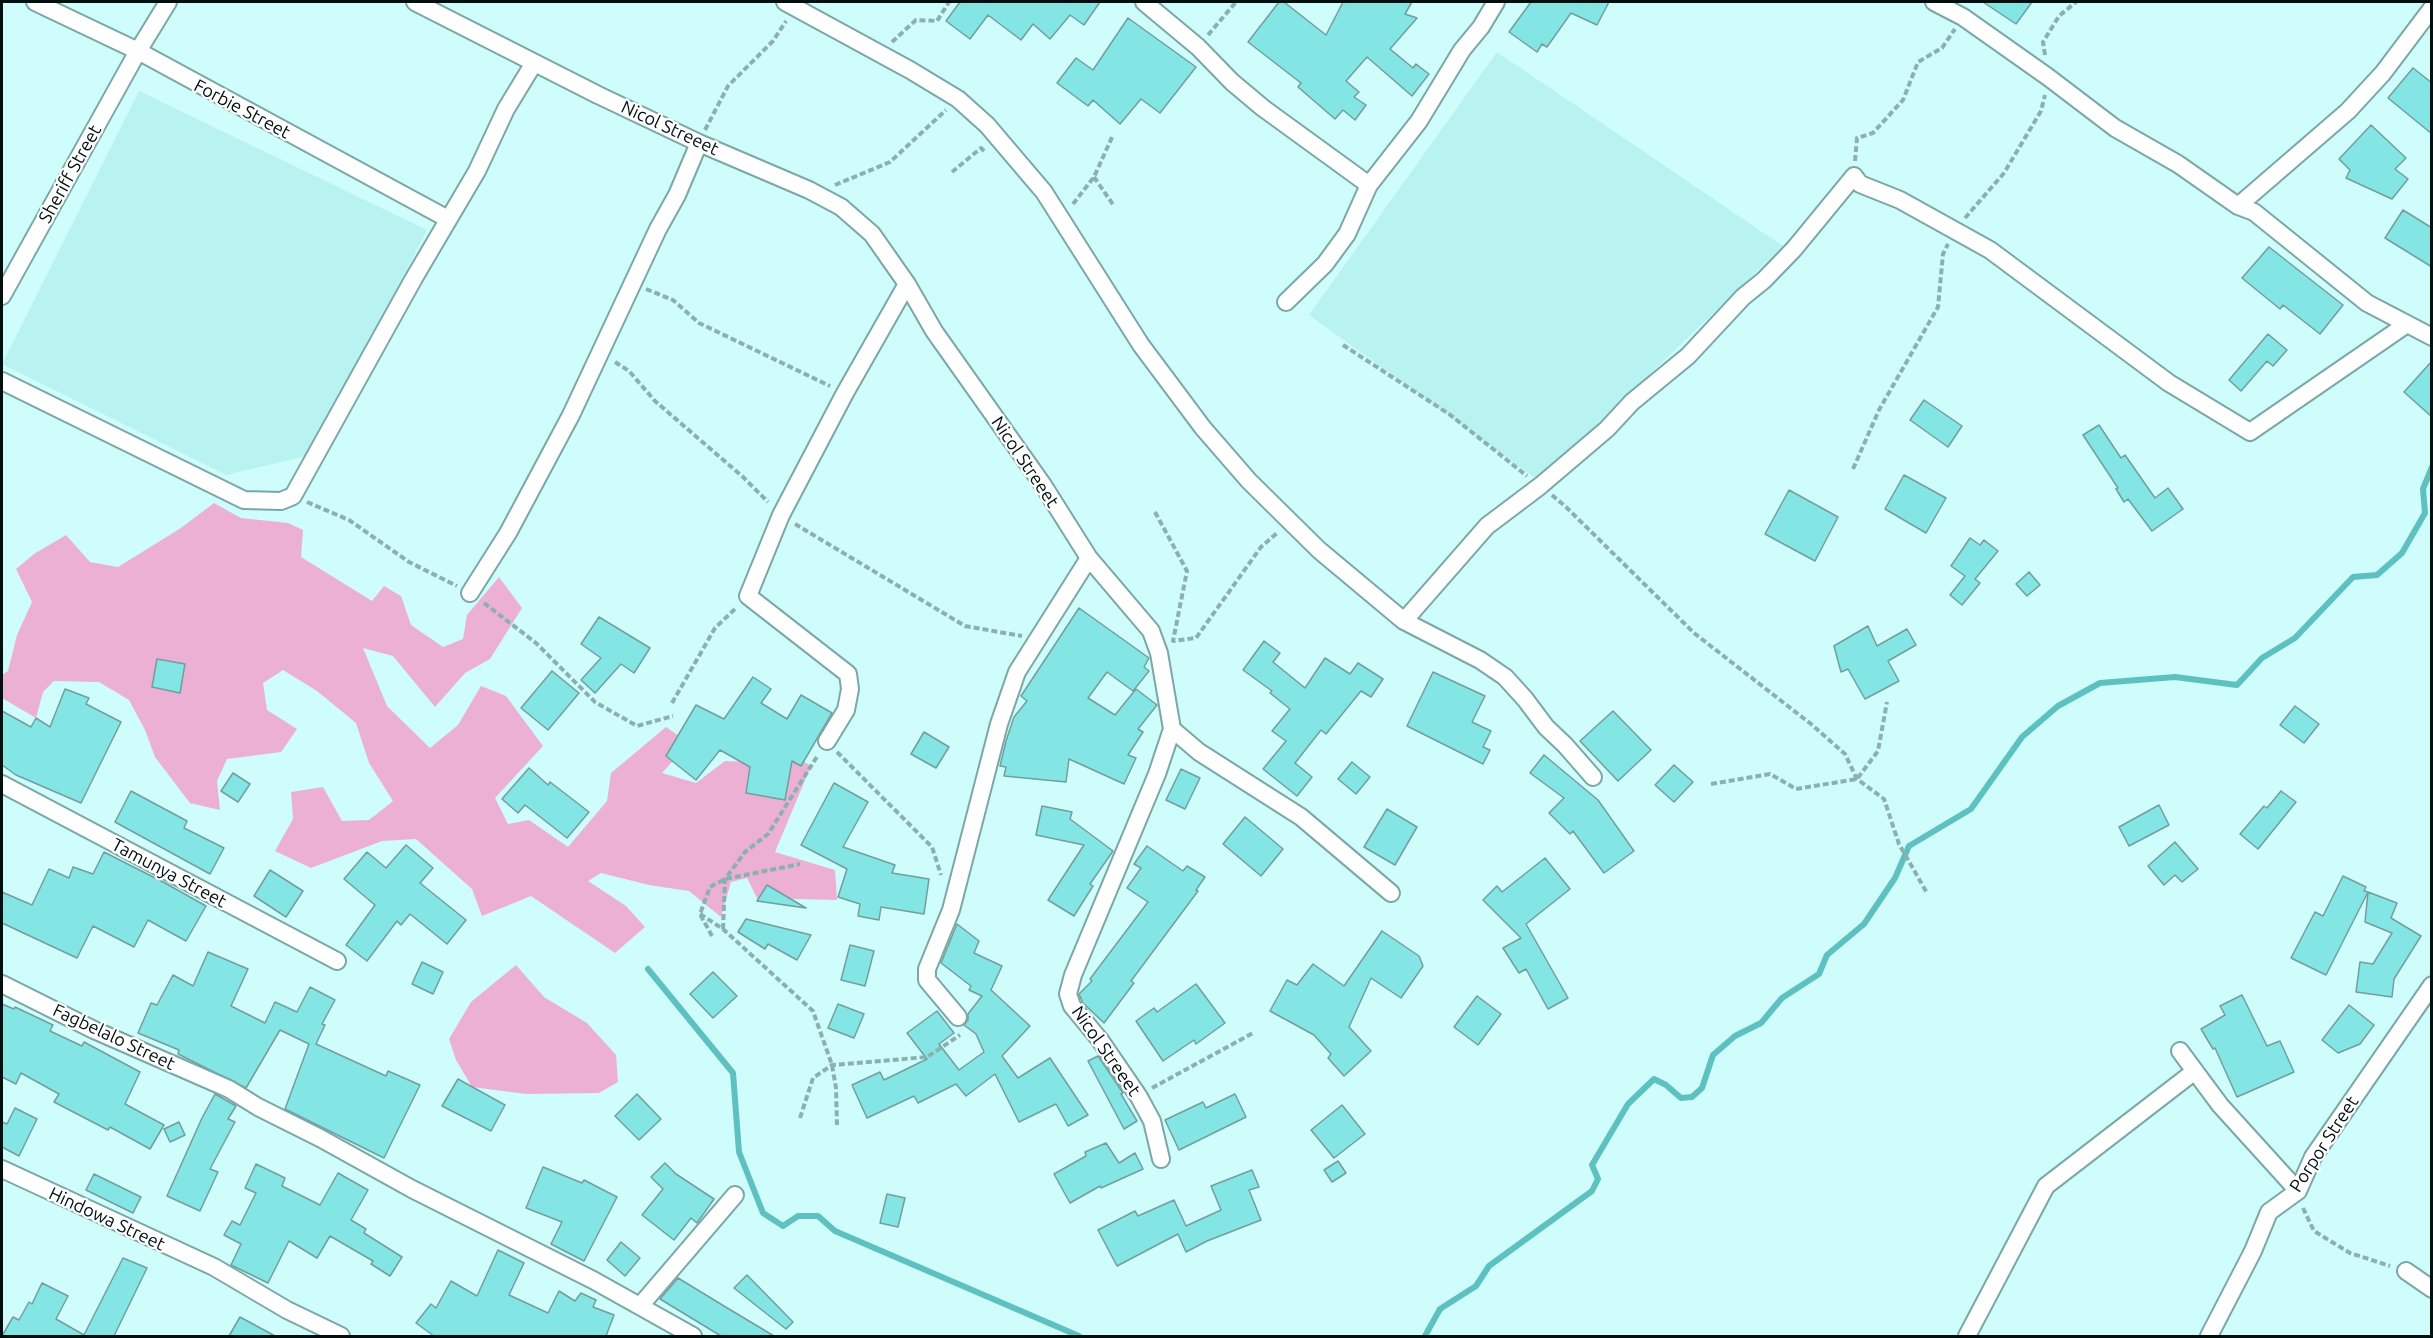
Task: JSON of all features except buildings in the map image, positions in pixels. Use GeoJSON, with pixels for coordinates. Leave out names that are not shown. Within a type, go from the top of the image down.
{"type":"FeatureCollection","features":[{"type":"Feature","properties":{"kind":"street","name":"Forbie Street"},"geometry":{"type":"LineString","coordinates":[[35,2],[138,51],[448,219]]}},
{"type":"Feature","properties":{"kind":"street","name":"Sheriff Street"},"geometry":{"type":"LineString","coordinates":[[2,296],[138,51],[168,2]]}},
{"type":"Feature","properties":{"kind":"street","name":"Nicol Streeet"},"geometry":{"type":"LineString","coordinates":[[415,2],[699,143],[809,190],[841,207],[872,234],[907,284],[934,332],[1043,486],[1089,558],[1151,631],[1159,653],[1172,729],[1157,774],[1073,975],[1068,994],[1072,1006],[1100,1040],[1152,1121],[1161,1159]]}},
{"type":"Feature","properties":{"kind":"street"},"geometry":{"type":"LineString","coordinates":[[1144,2],[1198,47],[1232,82],[1263,108],[1369,185]]}},
{"type":"Feature","properties":{"kind":"street"},"geometry":{"type":"LineString","coordinates":[[1286,302],[1325,264],[1347,234],[1369,185],[1419,121],[1462,50],[1481,27],[1496,2]]}},
{"type":"Feature","properties":{"kind":"street"},"geometry":{"type":"LineString","coordinates":[[1934,2],[1963,17],[2115,128],[2178,164],[2238,206],[2254,212],[2367,303],[2432,337]]}},
{"type":"Feature","properties":{"kind":"street"},"geometry":{"type":"LineString","coordinates":[[790,5],[880,53],[958,99],[1004,144],[1044,192],[1141,345],[1203,428],[1289,522],[1359,585],[1404,621],[1480,660],[1505,677],[1526,699],[1546,728],[1565,745],[1593,777]]}},
{"type":"Feature","properties":{"kind":"street"},"geometry":{"type":"LineString","coordinates":[[2238,206],[2348,111],[2383,73],[2432,8]]}},
{"type":"Feature","properties":{"kind":"street"},"geometry":{"type":"LineString","coordinates":[[2,381],[244,500],[281,501],[293,496],[477,171],[506,110],[534,63]]}},
{"type":"Feature","properties":{"kind":"street"},"geometry":{"type":"LineString","coordinates":[[470,593],[513,523],[602,353],[632,283],[677,195],[699,143]]}},
{"type":"Feature","properties":{"kind":"street"},"geometry":{"type":"LineString","coordinates":[[1404,621],[1487,526],[1540,486],[1607,429],[1632,402],[1688,356],[1743,297],[1764,280],[1794,249],[1854,176],[1860,184],[1899,200],[1990,250],[2169,383],[2250,432],[2407,324]]}},
{"type":"Feature","properties":{"kind":"street"},"geometry":{"type":"LineString","coordinates":[[827,741],[846,710],[850,689],[848,674],[748,597],[781,515],[844,393],[907,284]]}},
{"type":"Feature","properties":{"kind":"street"},"geometry":{"type":"LineString","coordinates":[[958,1017],[927,980],[927,969],[951,910],[999,724],[1017,672],[1089,558]]}},
{"type":"Feature","properties":{"kind":"street"},"geometry":{"type":"LineString","coordinates":[[1172,729],[1199,752],[1301,818],[1391,893]]}},
{"type":"Feature","properties":{"kind":"street","name":"Tamunya Street"},"geometry":{"type":"LineString","coordinates":[[2,784],[337,961]]}},
{"type":"Feature","properties":{"kind":"street","name":"Fagbelalo Street"},"geometry":{"type":"LineString","coordinates":[[2,984],[94,1030],[228,1089],[412,1189],[563,1265],[693,1336]]}},
{"type":"Feature","properties":{"kind":"street","name":"Porpor Street"},"geometry":{"type":"LineString","coordinates":[[2209,1336],[2253,1251],[2269,1212],[2298,1191],[2313,1157],[2432,985]]}},
{"type":"Feature","properties":{"kind":"street"},"geometry":{"type":"LineString","coordinates":[[2180,1051],[2220,1105],[2298,1191]]}},
{"type":"Feature","properties":{"kind":"street"},"geometry":{"type":"LineString","coordinates":[[1967,1336],[2046,1186],[2195,1071]]}},
{"type":"Feature","properties":{"kind":"street","name":"Hindowa Street"},"geometry":{"type":"LineString","coordinates":[[2,1169],[214,1268],[297,1315],[340,1336]]}},
{"type":"Feature","properties":{"kind":"street"},"geometry":{"type":"LineString","coordinates":[[640,1306],[735,1196]]}},
{"type":"Feature","properties":{"kind":"street"},"geometry":{"type":"LineString","coordinates":[[2406,1271],[2432,1289]]}},
{"type":"Feature","properties":{"kind":"path"},"geometry":{"type":"LineString","coordinates":[[880,53],[916,20],[937,21],[949,2]]}},
{"type":"Feature","properties":{"kind":"path"},"geometry":{"type":"LineString","coordinates":[[1198,47],[1236,2]]}},
{"type":"Feature","properties":{"kind":"path"},"geometry":{"type":"LineString","coordinates":[[711,117],[728,86],[773,41],[790,5]]}},
{"type":"Feature","properties":{"kind":"path"},"geometry":{"type":"LineString","coordinates":[[1854,176],[1857,138],[1873,133],[1903,100],[1918,62],[1942,48],[1963,17]]}},
{"type":"Feature","properties":{"kind":"path"},"geometry":{"type":"LineString","coordinates":[[809,190],[831,187],[890,162],[958,99]]}},
{"type":"Feature","properties":{"kind":"path"},"geometry":{"type":"LineString","coordinates":[[1061,218],[1094,177],[1113,135]]}},
{"type":"Feature","properties":{"kind":"path"},"geometry":{"type":"LineString","coordinates":[[952,172],[981,148],[989,156]]}},
{"type":"Feature","properties":{"kind":"path"},"geometry":{"type":"LineString","coordinates":[[1094,177],[1114,206]]}},
{"type":"Feature","properties":{"kind":"path"},"geometry":{"type":"LineString","coordinates":[[632,283],[673,300],[699,323],[844,393]]}},
{"type":"Feature","properties":{"kind":"path"},"geometry":{"type":"LineString","coordinates":[[1343,345],[1449,414],[1566,507],[1694,633],[1811,724],[1845,754],[1857,779],[1884,799],[1899,843],[1927,893]]}},
{"type":"Feature","properties":{"kind":"path"},"geometry":{"type":"LineString","coordinates":[[602,353],[629,371],[655,401],[744,477],[781,515],[965,626],[1038,639]]}},
{"type":"Feature","properties":{"kind":"path"},"geometry":{"type":"LineString","coordinates":[[293,496],[349,520],[409,562],[470,593],[536,643],[595,702],[637,726],[673,716]]}},
{"type":"Feature","properties":{"kind":"path"},"geometry":{"type":"LineString","coordinates":[[1155,512],[1187,571],[1173,641],[1196,638],[1261,548],[1289,522]]}},
{"type":"Feature","properties":{"kind":"path"},"geometry":{"type":"LineString","coordinates":[[672,703],[715,628],[748,597]]}},
{"type":"Feature","properties":{"kind":"path"},"geometry":{"type":"LineString","coordinates":[[1711,784],[1770,774],[1796,789],[1857,779],[1878,751],[1887,702]]}},
{"type":"Feature","properties":{"kind":"path"},"geometry":{"type":"LineString","coordinates":[[723,929],[725,879],[745,852],[768,834],[827,741],[932,847],[942,878]]}},
{"type":"Feature","properties":{"kind":"path"},"geometry":{"type":"LineString","coordinates":[[712,936],[700,914],[710,887],[725,879],[800,864]]}},
{"type":"Feature","properties":{"kind":"path"},"geometry":{"type":"LineString","coordinates":[[700,914],[723,929],[813,1011],[832,1065],[836,1088],[837,1125]]}},
{"type":"Feature","properties":{"kind":"path"},"geometry":{"type":"LineString","coordinates":[[800,1118],[813,1077],[832,1065],[927,1057],[960,1035],[958,1017]]}},
{"type":"Feature","properties":{"kind":"path"},"geometry":{"type":"LineString","coordinates":[[1138,1097],[1253,1033]]}},
{"type":"Feature","properties":{"kind":"path"},"geometry":{"type":"LineString","coordinates":[[2298,1191],[2298,1200],[2314,1231],[2350,1253],[2406,1271]]}},
{"type":"Feature","properties":{"kind":"shaded area"},"geometry":{"type":"Polygon","coordinates":[[[1497,52],[1783,246],[1539,481],[1309,315],[1497,52]]]}},
{"type":"Feature","properties":{"kind":"shaded area"},"geometry":{"type":"Polygon","coordinates":[[[139,91],[427,230],[311,455],[226,475],[2,364],[139,91]]]}},
{"type":"Feature","properties":{"kind":"shaded area"},"geometry":{"type":"Polygon","coordinates":[[[214,503],[241,518],[288,523],[303,530],[301,557],[372,601],[384,586],[401,596],[411,625],[443,647],[463,639],[467,615],[499,577],[522,608],[490,659],[465,673],[435,707],[393,656],[363,648],[387,706],[430,748],[458,725],[481,686],[506,696],[543,746],[495,798],[508,824],[529,820],[568,847],[607,801],[611,773],[666,727],[689,743],[662,773],[696,783],[725,761],[758,762],[780,747],[811,766],[775,852],[835,870],[837,900],[757,898],[747,878],[731,882],[721,917],[689,891],[649,885],[601,873],[588,881],[626,906],[645,927],[615,953],[531,896],[482,916],[472,889],[416,839],[382,841],[311,868],[275,851],[293,819],[291,792],[323,787],[342,821],[369,820],[393,801],[369,763],[356,723],[317,691],[283,670],[263,683],[267,710],[297,729],[281,752],[227,759],[217,781],[220,810],[190,803],[155,757],[145,730],[129,700],[99,682],[54,681],[43,692],[36,718],[2,698],[2,675],[8,671],[17,635],[32,602],[16,569],[34,554],[66,535],[90,562],[118,567],[181,528],[214,503]]]}},
{"type":"Feature","properties":{"kind":"shaded area"},"geometry":{"type":"Polygon","coordinates":[[[516,965],[544,997],[587,1023],[616,1055],[618,1082],[599,1093],[526,1094],[472,1087],[456,1060],[449,1039],[471,1002],[516,965]]]}},
{"type":"Feature","properties":{"kind":"waterway"},"geometry":{"type":"LineString","coordinates":[[1425,1336],[1440,1309],[1476,1286],[1489,1266],[1592,1191],[1598,1179],[1592,1165],[1628,1104],[1654,1079],[1666,1085],[1681,1098],[1692,1097],[1702,1088],[1713,1055],[1735,1036],[1761,1023],[1782,998],[1819,974],[1827,955],[1864,924],[1895,878],[1909,846],[1971,809],[2022,737],[2058,706],[2100,683],[2175,677],[2237,685],[2262,658],[2295,638],[2353,577],[2377,575],[2402,553],[2425,513],[2423,489],[2432,467]]}},
{"type":"Feature","properties":{"kind":"waterway"},"geometry":{"type":"LineString","coordinates":[[648,969],[733,1073],[739,1152],[763,1213],[783,1226],[798,1216],[818,1216],[835,1231],[1079,1336]]}}]}
